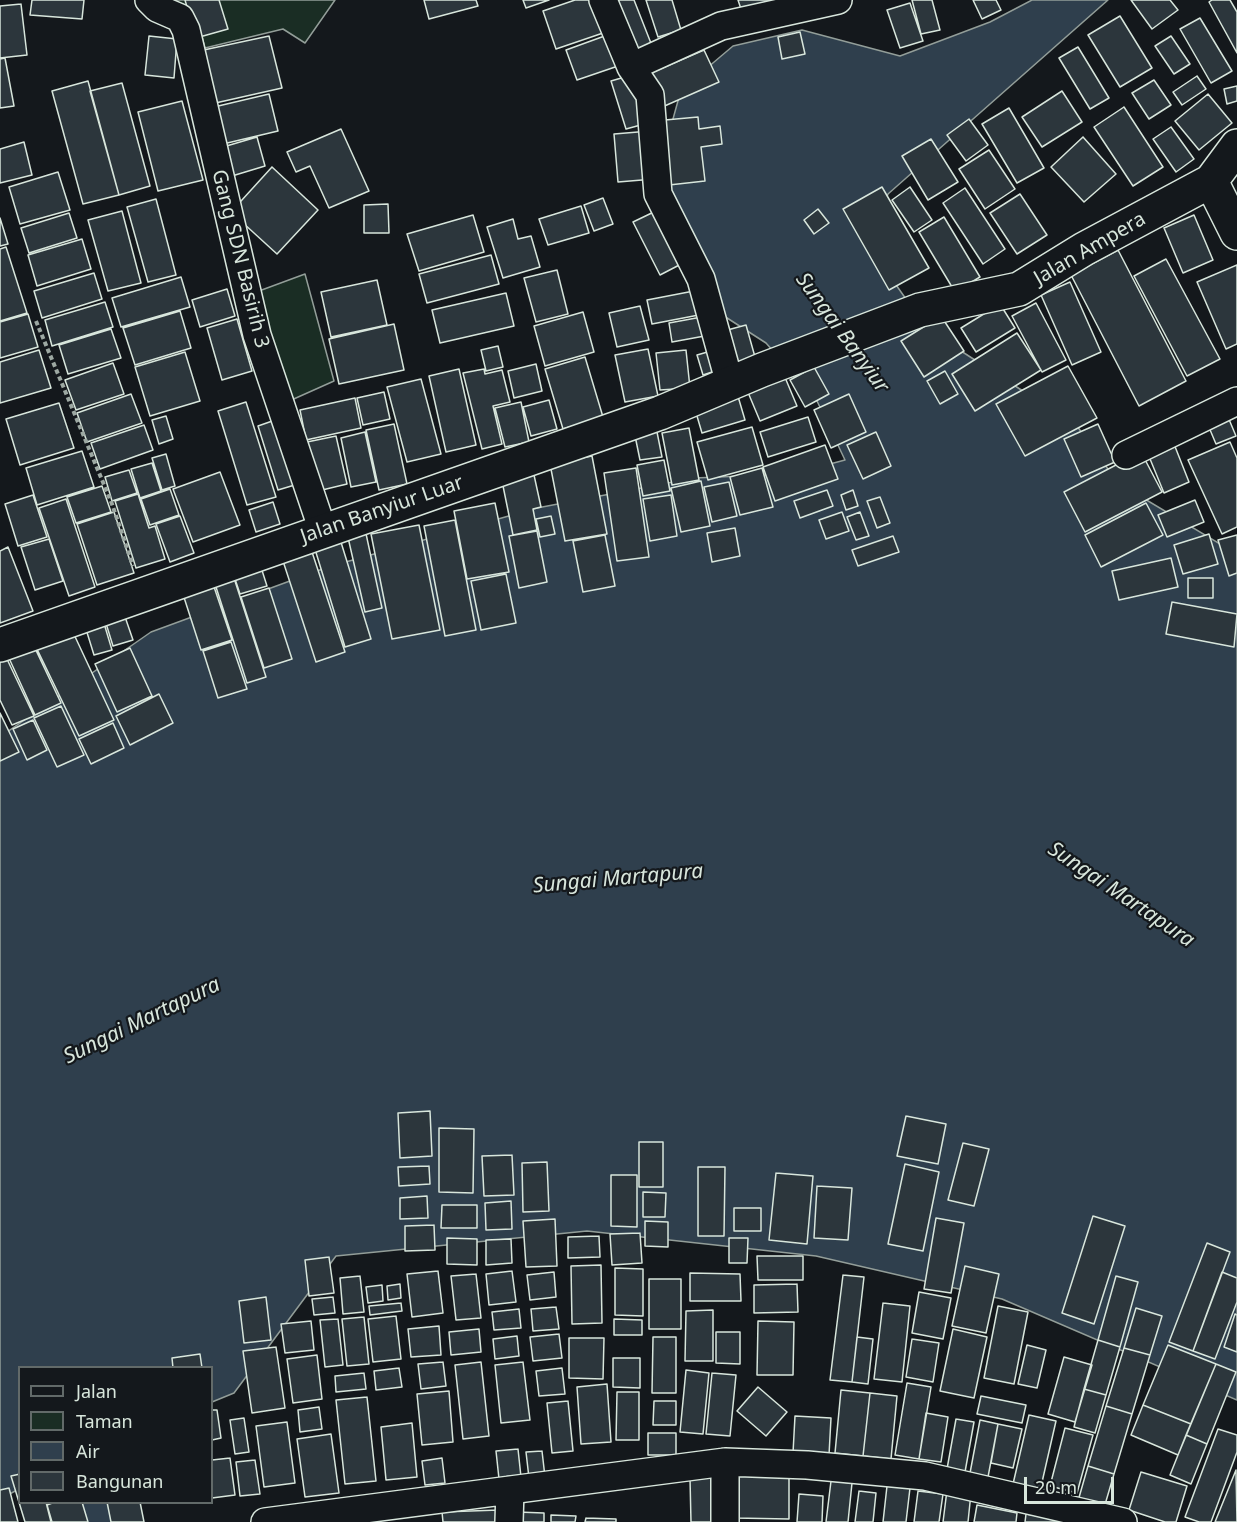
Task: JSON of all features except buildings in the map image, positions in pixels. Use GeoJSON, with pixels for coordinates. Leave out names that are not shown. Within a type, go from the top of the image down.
{"type":"FeatureCollection","features":[{"type":"Feature","properties":{"kind":"street","name":"Gang SDN Basirih 3"},"geometry":{"type":"LineString","coordinates":[[149,0],[157,8],[180,18],[186,30],[257,335],[323,531]]}},
{"type":"Feature","properties":{"kind":"street"},"geometry":{"type":"LineString","coordinates":[[603,0],[631,67],[650,95],[658,194],[701,279],[730,384]]}},
{"type":"Feature","properties":{"kind":"street"},"geometry":{"type":"LineString","coordinates":[[631,67],[722,26],[838,0]]}},
{"type":"Feature","properties":{"kind":"street","name":"Jalan Ampera"},"geometry":{"type":"LineString","coordinates":[[762,370],[920,310],[1019,290],[1084,249],[1211,181],[1237,146]]}},
{"type":"Feature","properties":{"kind":"street"},"geometry":{"type":"LineString","coordinates":[[1211,181],[1237,233]]}},
{"type":"Feature","properties":{"kind":"street","name":"Jalan Banyiur Luar"},"geometry":{"type":"LineString","coordinates":[[0,645],[660,413],[762,370]]}},
{"type":"Feature","properties":{"kind":"street"},"geometry":{"type":"LineString","coordinates":[[1126,455],[1237,402]]}},
{"type":"Feature","properties":{"kind":"street"},"geometry":{"type":"LineString","coordinates":[[724,1522],[725,1462]]}},
{"type":"Feature","properties":{"kind":"street"},"geometry":{"type":"LineString","coordinates":[[265,1522],[725,1462],[807,1465],[925,1476],[1123,1522]]}},
{"type":"Feature","properties":{"kind":"street"},"geometry":{"type":"LineString","coordinates":[[509,1522],[510,1490]]}},
{"type":"Feature","properties":{"kind":"path"},"geometry":{"type":"LineString","coordinates":[[36,321],[112,504],[138,577],[150,591]]}},
{"type":"Feature","properties":{"kind":"green space"},"geometry":{"type":"Polygon","coordinates":[[[171,0],[335,0],[305,43],[283,29],[205,48],[194,8],[171,0]]]}},
{"type":"Feature","properties":{"kind":"green space"},"geometry":{"type":"Polygon","coordinates":[[[305,274],[334,381],[287,402],[259,291],[305,274]]]}},
{"type":"Feature","properties":{"kind":"water"},"geometry":{"type":"Polygon","coordinates":[[[1032,0],[1108,0],[888,194],[875,232],[887,272],[927,329],[1077,426],[1118,483],[1237,554],[1237,1400],[1002,1299],[816,1256],[587,1231],[336,1256],[234,1393],[213,1402],[213,1366],[18,1366],[18,1490],[0,1499],[0,737],[151,632],[328,567],[537,508],[694,478],[792,474],[845,460],[817,401],[766,343],[724,316],[672,196],[663,155],[681,90],[733,46],[802,30],[900,56],[990,22],[1032,0]]]}},
{"type":"Feature","properties":{"kind":"waterway"},"geometry":{"type":"LineString","coordinates":[[104,1504],[110,1522]]}},
{"type":"Feature","properties":{"kind":"water label","name":"Sungai Banyiur"},"geometry":{"type":"Point","coordinates":[842,333]}},
{"type":"Feature","properties":{"kind":"water label","name":"Sungai Martapura"},"geometry":{"type":"Point","coordinates":[618,879]}},
{"type":"Feature","properties":{"kind":"water label","name":"Sungai Martapura"},"geometry":{"type":"Point","coordinates":[1121,895]}},
{"type":"Feature","properties":{"kind":"water label","name":"Sungai Martapura"},"geometry":{"type":"Point","coordinates":[142,1021]}}]}
